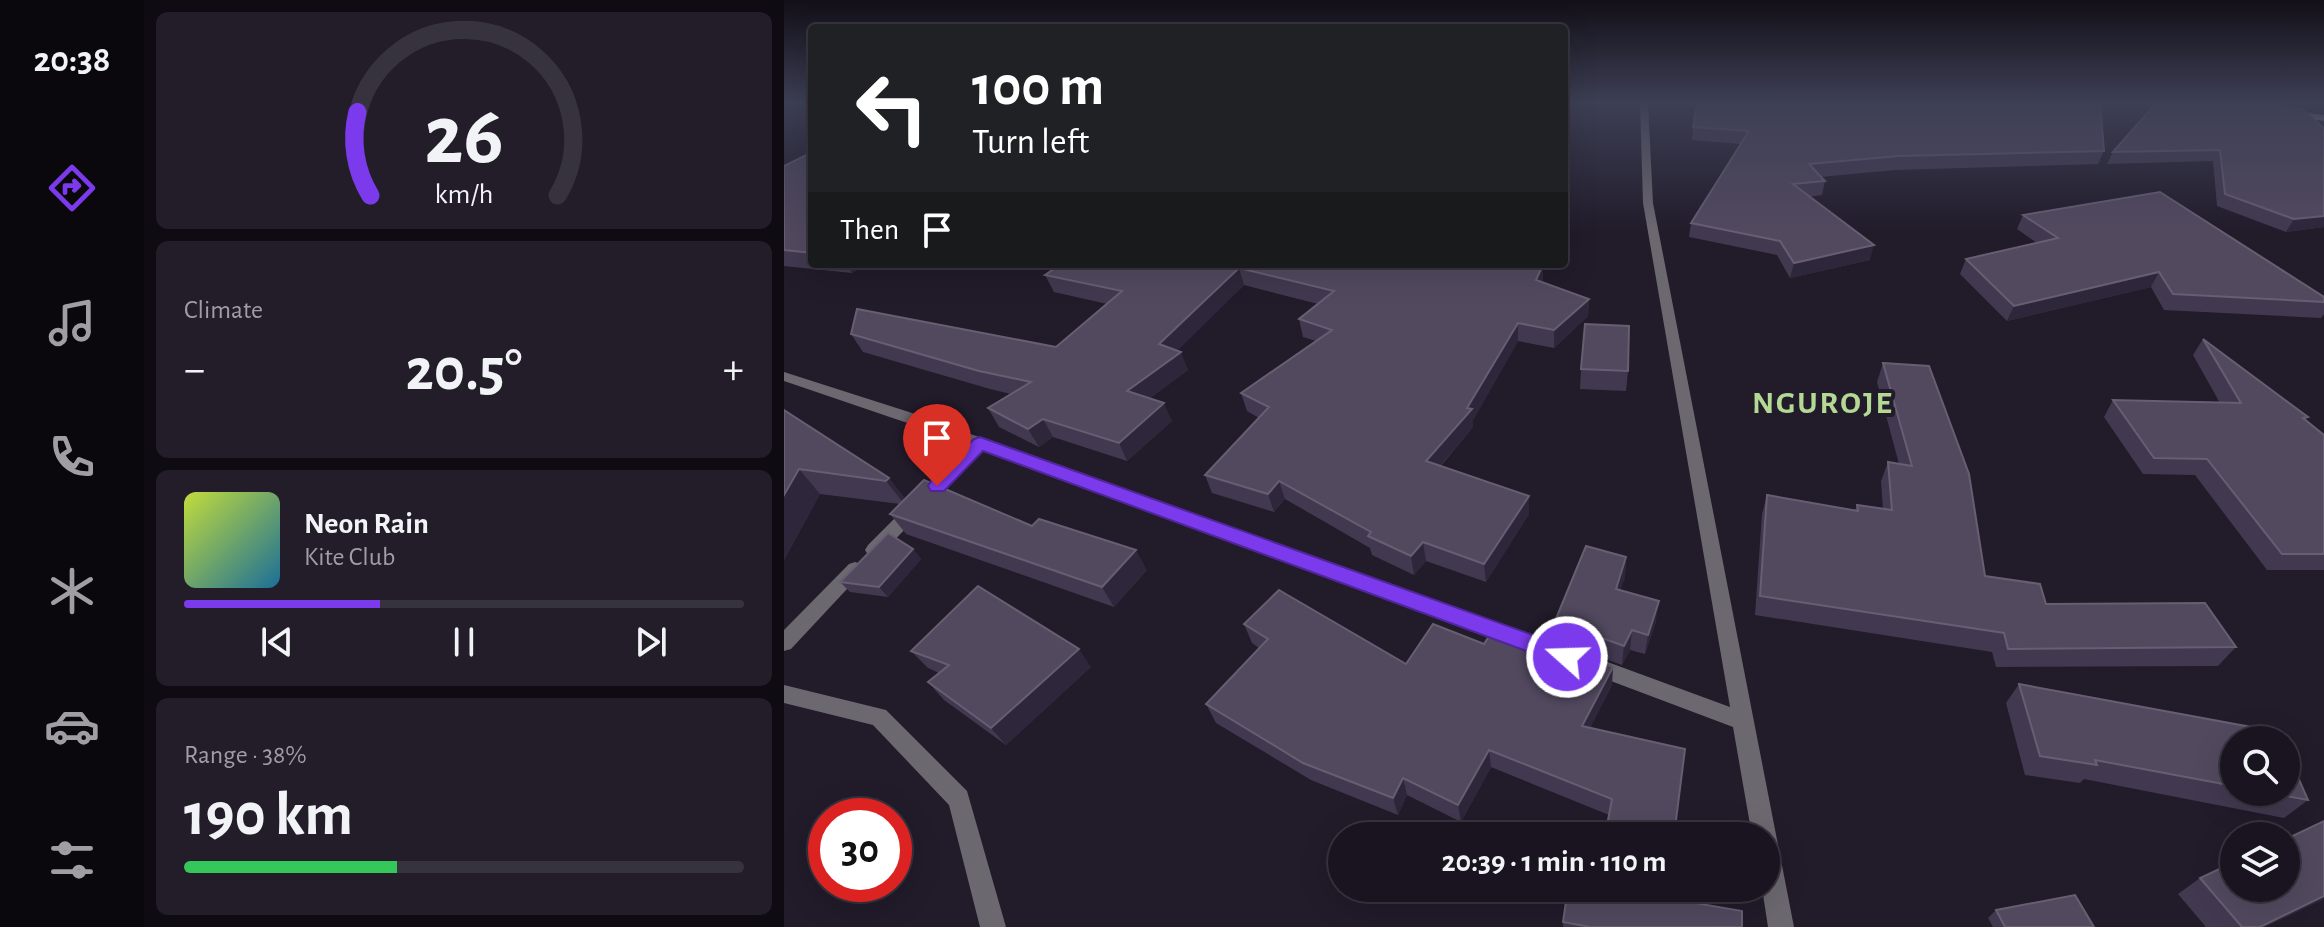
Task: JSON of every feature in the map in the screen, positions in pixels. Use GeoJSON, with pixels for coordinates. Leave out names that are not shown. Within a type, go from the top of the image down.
{"type":"FeatureCollection","features":[{"type":"Feature","properties":{"kind":"street"},"geometry":{"type":"LineString","coordinates":[[1646,146],[1648,203],[1761,822]]}},
{"type":"Feature","properties":{"kind":"street"},"geometry":{"type":"LineString","coordinates":[[784,376],[980,443],[1743,721]]}},
{"type":"Feature","properties":{"kind":"street"},"geometry":{"type":"LineString","coordinates":[[784,643],[980,443]]}},
{"type":"Feature","properties":{"kind":"street"},"geometry":{"type":"LineString","coordinates":[[784,694],[879,717],[959,799],[993,927]]}},
{"type":"Feature","properties":{"kind":"street"},"geometry":{"type":"LineString","coordinates":[[1776,902],[1781,927]]}},
{"type":"Feature","properties":{"kind":"building"},"geometry":{"type":"Polygon","coordinates":[[[1739,146],[2104,146],[2104,151],[1899,156],[1809,164],[1825,181],[1793,184],[1874,245],[1794,263],[1780,241],[1691,223],[1739,146]]]}},
{"type":"Feature","properties":{"kind":"building"},"geometry":{"type":"Polygon","coordinates":[[[2118,146],[2324,146],[2324,216],[2294,219],[2225,194],[2220,150],[2113,152],[2118,146]]]}},
{"type":"Feature","properties":{"kind":"building"},"geometry":{"type":"Polygon","coordinates":[[[808,154],[808,253],[784,250],[784,166],[808,154]]]}},
{"type":"Feature","properties":{"kind":"building"},"geometry":{"type":"Polygon","coordinates":[[[2160,192],[2324,297],[2324,302],[2173,294],[2159,272],[2014,306],[1966,259],[2058,238],[2023,215],[2160,192]]]}},
{"type":"Feature","properties":{"kind":"building"},"geometry":{"type":"Polygon","coordinates":[[[1055,268],[1239,268],[1159,344],[1181,352],[1127,391],[1164,403],[1119,443],[1043,419],[1028,429],[988,408],[1031,382],[979,371],[851,334],[857,309],[1056,347],[1122,291],[1045,275],[1055,268]]]}},
{"type":"Feature","properties":{"kind":"building"},"geometry":{"type":"Polygon","coordinates":[[[1239,268],[1542,268],[1536,280],[1589,299],[1554,330],[1518,323],[1467,408],[1472,409],[1426,461],[1529,496],[1484,564],[1423,542],[1411,556],[1368,536],[1371,532],[1279,481],[1268,494],[1205,475],[1269,407],[1241,393],[1332,330],[1299,319],[1334,291],[1239,268]]]}},
{"type":"Feature","properties":{"kind":"building"},"geometry":{"type":"Polygon","coordinates":[[[1585,324],[1629,326],[1628,371],[1581,369],[1585,324]]]}},
{"type":"Feature","properties":{"kind":"building"},"geometry":{"type":"Polygon","coordinates":[[[2203,339],[2308,417],[2303,418],[2324,435],[2324,554],[2282,554],[2207,459],[2154,458],[2113,400],[2241,403],[2203,339]]]}},
{"type":"Feature","properties":{"kind":"building"},"geometry":{"type":"Polygon","coordinates":[[[1883,363],[1929,366],[1969,474],[1985,576],[2040,584],[2046,604],[2205,603],[2236,647],[2008,649],[2004,633],[1760,596],[1767,495],[1858,511],[1857,505],[1892,510],[1888,462],[1912,466],[1883,363]]]}},
{"type":"Feature","properties":{"kind":"building"},"geometry":{"type":"Polygon","coordinates":[[[784,410],[889,478],[886,481],[799,469],[784,495],[784,410]]]}},
{"type":"Feature","properties":{"kind":"building"},"geometry":{"type":"Polygon","coordinates":[[[924,480],[1032,526],[1039,519],[1136,550],[1102,587],[890,514],[924,480]]]}},
{"type":"Feature","properties":{"kind":"building"},"geometry":{"type":"Polygon","coordinates":[[[888,533],[913,549],[879,587],[840,582],[888,533]]]}},
{"type":"Feature","properties":{"kind":"building"},"geometry":{"type":"Polygon","coordinates":[[[1586,546],[1626,557],[1616,589],[1659,601],[1648,635],[1632,630],[1624,646],[1555,621],[1586,546]]]}},
{"type":"Feature","properties":{"kind":"building"},"geometry":{"type":"Polygon","coordinates":[[[978,586],[1079,649],[991,728],[928,682],[949,665],[911,651],[978,586]]]}},
{"type":"Feature","properties":{"kind":"building"},"geometry":{"type":"Polygon","coordinates":[[[1279,590],[1406,664],[1433,624],[1484,644],[1491,633],[1541,655],[1546,642],[1613,667],[1582,726],[1685,749],[1676,822],[1608,822],[1612,799],[1489,750],[1458,805],[1403,778],[1393,798],[1303,763],[1206,704],[1268,639],[1244,624],[1279,590]]]}},
{"type":"Feature","properties":{"kind":"building"},"geometry":{"type":"Polygon","coordinates":[[[2019,684],[2246,726],[2220,726],[2220,783],[2095,760],[2097,765],[2040,756],[2019,684]]]}},
{"type":"Feature","properties":{"kind":"building"},"geometry":{"type":"Polygon","coordinates":[[[2300,782],[2308,800],[2300,799],[2300,782]]]}},
{"type":"Feature","properties":{"kind":"building"},"geometry":{"type":"Polygon","coordinates":[[[2324,821],[2324,896],[2260,927],[2242,927],[2221,902],[2300,902],[2300,832],[2324,821]]]}},
{"type":"Feature","properties":{"kind":"building"},"geometry":{"type":"Polygon","coordinates":[[[2220,869],[2220,901],[2200,878],[2220,869]]]}},
{"type":"Feature","properties":{"kind":"building"},"geometry":{"type":"Polygon","coordinates":[[[2075,895],[2094,927],[2005,927],[1996,910],[2075,895]]]}},
{"type":"Feature","properties":{"kind":"building"},"geometry":{"type":"Polygon","coordinates":[[[1566,902],[1690,902],[1742,911],[1742,927],[1590,927],[1563,922],[1566,902]]]}},
{"type":"Feature","properties":{"kind":"district","name":"NGUROJE"},"geometry":{"type":"Point","coordinates":[1823,402]}},
{"type":"Feature","properties":{"kind":"route"},"geometry":{"type":"LineString","coordinates":[[937,486],[980,443],[1567,657]]}}]}
